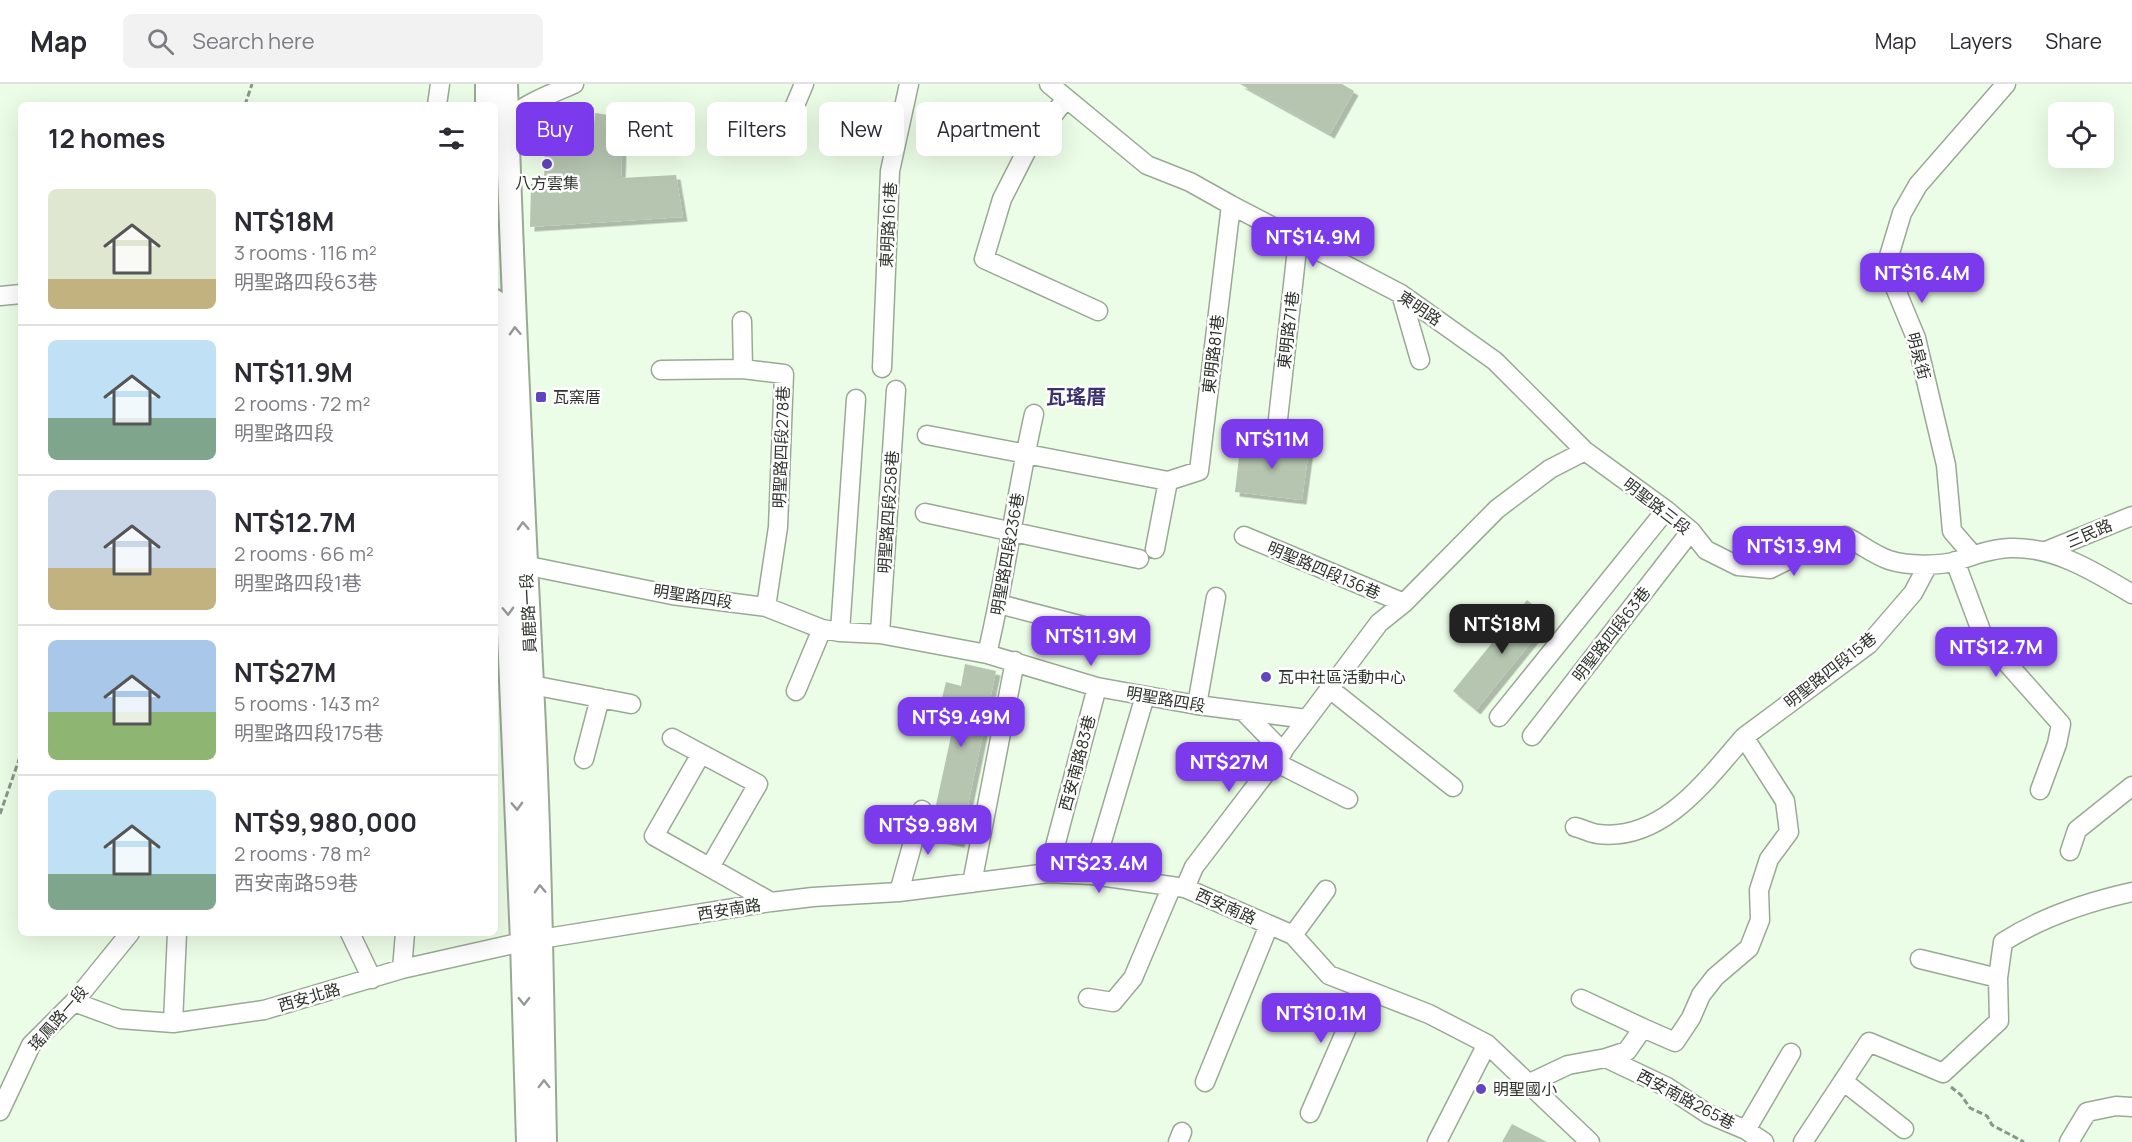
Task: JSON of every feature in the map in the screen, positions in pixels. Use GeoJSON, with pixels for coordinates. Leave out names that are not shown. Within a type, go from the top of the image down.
{"type":"FeatureCollection","features":[{"type":"Feature","properties":{"kind":"main road"},"geometry":{"type":"LineString","coordinates":[[487,84],[487,102]]}},
{"type":"Feature","properties":{"kind":"main road","name":"員鹿路一段"},"geometry":{"type":"LineString","coordinates":[[506,84],[501,124],[515,563],[532,940],[545,1142]]}},
{"type":"Feature","properties":{"kind":"main road","name":"員鹿路一段"},"geometry":{"type":"LineString","coordinates":[[498,340],[515,563],[532,685],[532,940],[528,1142]]}},
{"type":"Feature","properties":{"kind":"street"},"geometry":{"type":"LineString","coordinates":[[437,102],[440,84]]}},
{"type":"Feature","properties":{"kind":"street"},"geometry":{"type":"LineString","coordinates":[[501,124],[533,101],[574,84]]}},
{"type":"Feature","properties":{"kind":"street"},"geometry":{"type":"LineString","coordinates":[[796,102],[804,84]]}},
{"type":"Feature","properties":{"kind":"street","name":"東明路161巷"},"geometry":{"type":"LineString","coordinates":[[882,368],[890,171],[909,84]]}},
{"type":"Feature","properties":{"kind":"street","name":"東明路"},"geometry":{"type":"LineString","coordinates":[[1049,84],[1147,165],[1190,182],[1401,294],[1495,361],[1585,451]]}},
{"type":"Feature","properties":{"kind":"street","name":"明泉街"},"geometry":{"type":"LineString","coordinates":[[1964,558],[1952,531],[1946,465],[1917,338],[1886,266],[1902,213],[1918,184],[2006,84]]}},
{"type":"Feature","properties":{"kind":"street"},"geometry":{"type":"LineString","coordinates":[[1066,99],[1030,142],[1002,198],[984,259],[1098,310]]}},
{"type":"Feature","properties":{"kind":"street","name":"東明路81巷"},"geometry":{"type":"LineString","coordinates":[[1168,482],[1199,471],[1231,205]]}},
{"type":"Feature","properties":{"kind":"street","name":"東明路71巷"},"geometry":{"type":"LineString","coordinates":[[1278,419],[1299,240]]}},
{"type":"Feature","properties":{"kind":"street"},"geometry":{"type":"LineString","coordinates":[[0,296],[18,294]]}},
{"type":"Feature","properties":{"kind":"street"},"geometry":{"type":"LineString","coordinates":[[1401,294],[1420,360]]}},
{"type":"Feature","properties":{"kind":"street"},"geometry":{"type":"LineString","coordinates":[[742,321],[743,369]]}},
{"type":"Feature","properties":{"kind":"street","name":"明聖路四段278巷"},"geometry":{"type":"LineString","coordinates":[[662,370],[743,369],[784,374],[778,527],[766,607]]}},
{"type":"Feature","properties":{"kind":"street","name":"明聖路四段258巷"},"geometry":{"type":"LineString","coordinates":[[880,634],[896,390]]}},
{"type":"Feature","properties":{"kind":"street"},"geometry":{"type":"LineString","coordinates":[[796,691],[831,630],[856,399]]}},
{"type":"Feature","properties":{"kind":"street","name":"明聖路四段236巷"},"geometry":{"type":"LineString","coordinates":[[987,654],[999,604],[1034,414]]}},
{"type":"Feature","properties":{"kind":"street"},"geometry":{"type":"LineString","coordinates":[[927,435],[1168,482],[1155,549]]}},
{"type":"Feature","properties":{"kind":"street"},"geometry":{"type":"LineString","coordinates":[[1088,998],[1113,1002],[1133,978],[1179,887],[1379,622],[1404,603],[1497,509],[1550,468],[1585,451]]}},
{"type":"Feature","properties":{"kind":"street","name":"明聖路三段"},"geometry":{"type":"LineString","coordinates":[[1585,451],[1666,510],[1691,531],[1706,550],[1738,566],[1770,569],[1818,545],[1845,536],[1890,560],[1928,565],[2010,548],[2046,551],[2095,572],[2132,594]]}},
{"type":"Feature","properties":{"kind":"street"},"geometry":{"type":"LineString","coordinates":[[1499,717],[1666,510]]}},
{"type":"Feature","properties":{"kind":"street"},"geometry":{"type":"LineString","coordinates":[[925,513],[1139,560]]}},
{"type":"Feature","properties":{"kind":"street","name":"三民路"},"geometry":{"type":"LineString","coordinates":[[2046,551],[2132,516]]}},
{"type":"Feature","properties":{"kind":"street","name":"明聖路四段63巷"},"geometry":{"type":"LineString","coordinates":[[1532,736],[1691,531]]}},
{"type":"Feature","properties":{"kind":"street","name":"明聖路四段136巷"},"geometry":{"type":"LineString","coordinates":[[1244,536],[1404,603]]}},
{"type":"Feature","properties":{"kind":"street"},"geometry":{"type":"LineString","coordinates":[[498,542],[515,563]]}},
{"type":"Feature","properties":{"kind":"street"},"geometry":{"type":"LineString","coordinates":[[1964,558],[1983,636],[2061,724],[2057,744],[2040,790]]}},
{"type":"Feature","properties":{"kind":"street","name":"明聖路四段"},"geometry":{"type":"LineString","coordinates":[[515,563],[672,595],[766,607],[831,630],[880,634],[987,654],[1096,687],[1197,705],[1307,719]]}},
{"type":"Feature","properties":{"kind":"street","name":"明聖路四段15巷"},"geometry":{"type":"LineString","coordinates":[[1575,827],[1596,833],[1614,834],[1657,821],[1678,807],[1699,789],[1744,737],[1869,644],[1913,593],[1928,565]]}},
{"type":"Feature","properties":{"kind":"street"},"geometry":{"type":"LineString","coordinates":[[1197,705],[1216,597]]}},
{"type":"Feature","properties":{"kind":"street"},"geometry":{"type":"LineString","coordinates":[[999,604],[1118,634]]}},
{"type":"Feature","properties":{"kind":"street"},"geometry":{"type":"LineString","coordinates":[[972,883],[1015,661]]}},
{"type":"Feature","properties":{"kind":"street"},"geometry":{"type":"LineString","coordinates":[[532,685],[631,704]]}},
{"type":"Feature","properties":{"kind":"street","name":"西安南路83巷"},"geometry":{"type":"LineString","coordinates":[[1048,873],[1096,687]]}},
{"type":"Feature","properties":{"kind":"street"},"geometry":{"type":"LineString","coordinates":[[1330,689],[1453,787]]}},
{"type":"Feature","properties":{"kind":"street"},"geometry":{"type":"LineString","coordinates":[[1092,875],[1145,696]]}},
{"type":"Feature","properties":{"kind":"street"},"geometry":{"type":"LineString","coordinates":[[584,759],[600,698]]}},
{"type":"Feature","properties":{"kind":"street"},"geometry":{"type":"LineString","coordinates":[[1243,711],[1279,757],[1348,799]]}},
{"type":"Feature","properties":{"kind":"street"},"geometry":{"type":"LineString","coordinates":[[1581,999],[1675,1042],[1691,1018],[1701,995],[1715,977],[1749,948],[1760,920],[1759,890],[1769,859],[1789,832],[1785,801],[1744,737]]}},
{"type":"Feature","properties":{"kind":"street"},"geometry":{"type":"LineString","coordinates":[[672,738],[758,784],[710,867]]}},
{"type":"Feature","properties":{"kind":"street"},"geometry":{"type":"LineString","coordinates":[[701,754],[654,836],[771,902]]}},
{"type":"Feature","properties":{"kind":"street"},"geometry":{"type":"LineString","coordinates":[[2070,851],[2077,830],[2132,786]]}},
{"type":"Feature","properties":{"kind":"street"},"geometry":{"type":"LineString","coordinates":[[899,892],[922,810]]}},
{"type":"Feature","properties":{"kind":"street","name":"西安南路"},"geometry":{"type":"LineString","coordinates":[[532,940],[771,902],[899,892],[1048,873],[1092,875],[1179,887],[1293,935],[1329,975],[1429,1014],[1487,1044],[1590,1142]]}},
{"type":"Feature","properties":{"kind":"street"},"geometry":{"type":"LineString","coordinates":[[1293,935],[1326,890]]}},
{"type":"Feature","properties":{"kind":"street"},"geometry":{"type":"LineString","coordinates":[[1803,1142],[1869,1042],[1943,1073],[1999,1021],[1998,978],[2003,942],[2023,929],[2092,901],[2132,892]]}},
{"type":"Feature","properties":{"kind":"street"},"geometry":{"type":"LineString","coordinates":[[1205,1082],[1269,924]]}},
{"type":"Feature","properties":{"kind":"street","name":"瑤鳳路一段"},"geometry":{"type":"LineString","coordinates":[[0,1111],[31,1044],[74,1002],[128,936]]}},
{"type":"Feature","properties":{"kind":"street"},"geometry":{"type":"LineString","coordinates":[[173,1023],[177,936]]}},
{"type":"Feature","properties":{"kind":"street"},"geometry":{"type":"LineString","coordinates":[[351,936],[372,979]]}},
{"type":"Feature","properties":{"kind":"street"},"geometry":{"type":"LineString","coordinates":[[402,969],[405,936]]}},
{"type":"Feature","properties":{"kind":"street","name":"西安北路"},"geometry":{"type":"LineString","coordinates":[[74,1002],[120,1019],[173,1023],[264,1010],[402,969],[532,940]]}},
{"type":"Feature","properties":{"kind":"street"},"geometry":{"type":"LineString","coordinates":[[1920,959],[1998,978]]}},
{"type":"Feature","properties":{"kind":"street"},"geometry":{"type":"LineString","coordinates":[[1310,1113],[1364,990]]}},
{"type":"Feature","properties":{"kind":"street"},"geometry":{"type":"LineString","coordinates":[[1530,1083],[1568,1065],[1606,1058],[1627,1051],[1643,1029]]}},
{"type":"Feature","properties":{"kind":"street"},"geometry":{"type":"LineString","coordinates":[[1437,1142],[1487,1044]]}},
{"type":"Feature","properties":{"kind":"street"},"geometry":{"type":"LineString","coordinates":[[1746,1130],[1791,1053]]}},
{"type":"Feature","properties":{"kind":"street","name":"西安南路265巷"},"geometry":{"type":"LineString","coordinates":[[1606,1058],[1667,1087],[1716,1118],[1746,1130],[1764,1142]]}},
{"type":"Feature","properties":{"kind":"street"},"geometry":{"type":"LineString","coordinates":[[1843,1081],[1904,1129]]}},
{"type":"Feature","properties":{"kind":"street"},"geometry":{"type":"LineString","coordinates":[[2069,1142],[2087,1112],[2116,1106],[2132,1107]]}},
{"type":"Feature","properties":{"kind":"path"},"geometry":{"type":"LineString","coordinates":[[246,102],[252,84]]}},
{"type":"Feature","properties":{"kind":"path"},"geometry":{"type":"LineString","coordinates":[[0,814],[18,763]]}},
{"type":"Feature","properties":{"kind":"path"},"geometry":{"type":"LineString","coordinates":[[1943,1073],[1944,1083],[1961,1095],[1970,1108],[1987,1116],[1992,1125],[2024,1142]]}},
{"type":"Feature","properties":{"kind":"building"},"geometry":{"type":"Polygon","coordinates":[[[1240,84],[1342,84],[1354,91],[1330,134],[1240,84]]]}},
{"type":"Feature","properties":{"kind":"building"},"geometry":{"type":"Polygon","coordinates":[[[595,113],[606,115],[606,156],[622,156],[621,178],[676,175],[683,217],[530,227],[531,184],[544,183],[545,156],[594,156],[595,113]]]}},
{"type":"Feature","properties":{"kind":"building"},"geometry":{"type":"Polygon","coordinates":[[[1241,440],[1309,449],[1302,500],[1235,492],[1241,440]]]}},
{"type":"Feature","properties":{"kind":"building"},"geometry":{"type":"Polygon","coordinates":[[[1527,600],[1550,619],[1476,710],[1453,691],[1527,600]]]}},
{"type":"Feature","properties":{"kind":"building"},"geometry":{"type":"Polygon","coordinates":[[[965,664],[996,671],[960,843],[929,837],[953,727],[936,722],[946,682],[961,686],[965,664]]]}},
{"type":"Feature","properties":{"kind":"building"},"geometry":{"type":"Polygon","coordinates":[[[1512,1124],[1547,1142],[1502,1142],[1512,1124]]]}},
{"type":"Feature","properties":{"kind":"place","name":"八方雲集"},"geometry":{"type":"Point","coordinates":[547,164]}},
{"type":"Feature","properties":{"kind":"place","name":"瓦窯厝"},"geometry":{"type":"Point","coordinates":[541,397]}},
{"type":"Feature","properties":{"kind":"place","name":"瓦中社區活動中心"},"geometry":{"type":"Point","coordinates":[1266,677]}},
{"type":"Feature","properties":{"kind":"place","name":"明聖國小"},"geometry":{"type":"Point","coordinates":[1481,1089]}},
{"type":"Feature","properties":{"kind":"district","name":"瓦瑤厝"},"geometry":{"type":"Point","coordinates":[1076,397]}}]}
